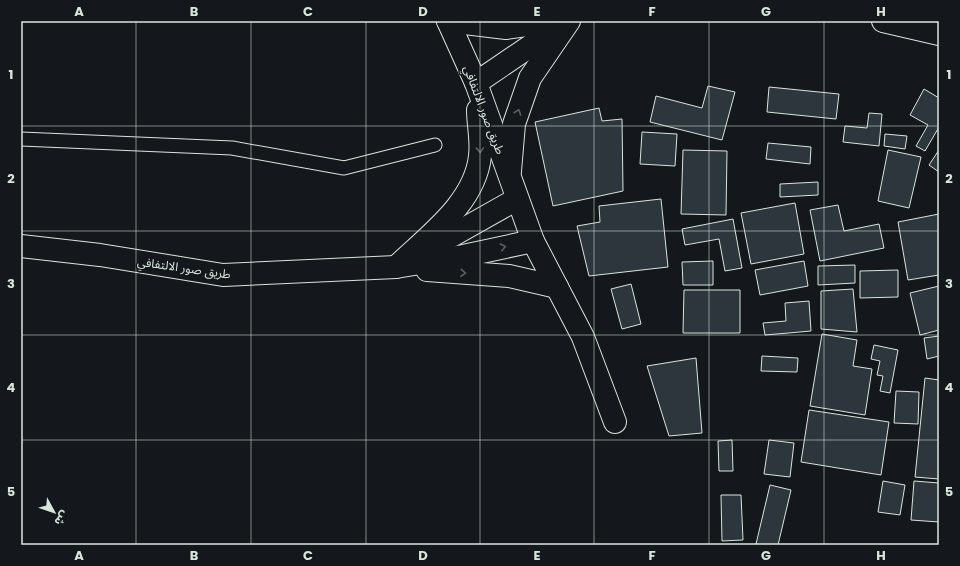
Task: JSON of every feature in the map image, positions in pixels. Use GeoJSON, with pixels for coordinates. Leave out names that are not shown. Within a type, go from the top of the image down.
{"type":"FeatureCollection","features":[{"type":"Feature","properties":{"kind":"main road"},"geometry":{"type":"LineString","coordinates":[[448,21],[506,28],[556,21]]}},
{"type":"Feature","properties":{"kind":"main road","name":"طريق صور الالتفافي"},"geometry":{"type":"LineString","coordinates":[[21,246],[100,255],[223,275],[396,267],[463,256],[533,241],[476,83],[448,21]]}},
{"type":"Feature","properties":{"kind":"main road"},"geometry":{"type":"LineString","coordinates":[[396,267],[448,217],[472,186],[480,156],[476,83],[568,21]]}},
{"type":"Feature","properties":{"kind":"main road"},"geometry":{"type":"LineString","coordinates":[[509,178],[514,124],[530,78],[568,21]]}},
{"type":"Feature","properties":{"kind":"main road"},"geometry":{"type":"LineString","coordinates":[[883,21],[939,34]]}},
{"type":"Feature","properties":{"kind":"main road","name":"طريق صور الالتفافي"},"geometry":{"type":"LineString","coordinates":[[396,267],[517,199]]}},
{"type":"Feature","properties":{"kind":"main road"},"geometry":{"type":"LineString","coordinates":[[533,241],[583,337],[615,422]]}},
{"type":"Feature","properties":{"kind":"main road"},"geometry":{"type":"LineString","coordinates":[[396,267],[509,276],[557,287]]}},
{"type":"Feature","properties":{"kind":"lane"},"geometry":{"type":"LineString","coordinates":[[21,139],[232,148],[344,168],[435,145]]}},
{"type":"Feature","properties":{"kind":"building"},"geometry":{"type":"Polygon","coordinates":[[[708,86],[735,92],[722,140],[650,122],[656,96],[702,108],[708,86]]]}},
{"type":"Feature","properties":{"kind":"building"},"geometry":{"type":"Polygon","coordinates":[[[769,87],[839,94],[836,119],[767,112],[769,87]]]}},
{"type":"Feature","properties":{"kind":"building"},"geometry":{"type":"Polygon","coordinates":[[[924,89],[939,98],[939,127],[925,151],[916,146],[928,125],[910,115],[924,89]]]}},
{"type":"Feature","properties":{"kind":"building"},"geometry":{"type":"Polygon","coordinates":[[[599,108],[602,121],[622,119],[623,191],[553,206],[535,122],[599,108]]]}},
{"type":"Feature","properties":{"kind":"building"},"geometry":{"type":"Polygon","coordinates":[[[869,113],[882,114],[879,146],[843,142],[845,126],[867,128],[869,113]]]}},
{"type":"Feature","properties":{"kind":"building"},"geometry":{"type":"Polygon","coordinates":[[[642,132],[677,134],[675,166],[640,164],[642,132]]]}},
{"type":"Feature","properties":{"kind":"building"},"geometry":{"type":"Polygon","coordinates":[[[885,134],[907,136],[905,149],[884,146],[885,134]]]}},
{"type":"Feature","properties":{"kind":"building"},"geometry":{"type":"Polygon","coordinates":[[[768,143],[811,147],[810,164],[766,159],[768,143]]]}},
{"type":"Feature","properties":{"kind":"building"},"geometry":{"type":"Polygon","coordinates":[[[683,150],[727,151],[726,215],[681,214],[683,150]]]}},
{"type":"Feature","properties":{"kind":"building"},"geometry":{"type":"Polygon","coordinates":[[[888,150],[921,157],[909,208],[878,201],[888,150]]]}},
{"type":"Feature","properties":{"kind":"building"},"geometry":{"type":"Polygon","coordinates":[[[939,150],[939,172],[929,165],[939,150]]]}},
{"type":"Feature","properties":{"kind":"building"},"geometry":{"type":"Polygon","coordinates":[[[818,182],[818,195],[780,197],[780,184],[818,182]]]}},
{"type":"Feature","properties":{"kind":"building"},"geometry":{"type":"Polygon","coordinates":[[[661,199],[668,267],[589,276],[577,226],[600,222],[599,206],[661,199]]]}},
{"type":"Feature","properties":{"kind":"building"},"geometry":{"type":"Polygon","coordinates":[[[795,203],[804,254],[751,264],[741,213],[795,203]]]}},
{"type":"Feature","properties":{"kind":"building"},"geometry":{"type":"Polygon","coordinates":[[[838,205],[844,231],[879,224],[884,248],[820,261],[810,210],[838,205]]]}},
{"type":"Feature","properties":{"kind":"building"},"geometry":{"type":"Polygon","coordinates":[[[939,214],[939,275],[908,280],[898,222],[939,214]]]}},
{"type":"Feature","properties":{"kind":"building"},"geometry":{"type":"Polygon","coordinates":[[[733,219],[742,268],[725,271],[719,239],[685,245],[682,229],[733,219]]]}},
{"type":"Feature","properties":{"kind":"building"},"geometry":{"type":"Polygon","coordinates":[[[713,261],[713,285],[683,285],[682,262],[713,261]]]}},
{"type":"Feature","properties":{"kind":"building"},"geometry":{"type":"Polygon","coordinates":[[[804,261],[808,286],[760,295],[755,270],[804,261]]]}},
{"type":"Feature","properties":{"kind":"building"},"geometry":{"type":"Polygon","coordinates":[[[855,265],[855,283],[818,285],[818,266],[855,265]]]}},
{"type":"Feature","properties":{"kind":"building"},"geometry":{"type":"Polygon","coordinates":[[[898,270],[898,297],[860,298],[860,271],[898,270]]]}},
{"type":"Feature","properties":{"kind":"building"},"geometry":{"type":"Polygon","coordinates":[[[631,284],[641,324],[622,329],[611,289],[631,284]]]}},
{"type":"Feature","properties":{"kind":"building"},"geometry":{"type":"Polygon","coordinates":[[[939,286],[939,330],[920,335],[910,293],[939,286]]]}},
{"type":"Feature","properties":{"kind":"building"},"geometry":{"type":"Polygon","coordinates":[[[853,289],[857,332],[821,329],[821,291],[853,289]]]}},
{"type":"Feature","properties":{"kind":"building"},"geometry":{"type":"Polygon","coordinates":[[[684,290],[740,290],[740,333],[683,333],[684,290]]]}},
{"type":"Feature","properties":{"kind":"building"},"geometry":{"type":"Polygon","coordinates":[[[809,301],[811,331],[765,335],[763,323],[786,321],[785,303],[809,301]]]}},
{"type":"Feature","properties":{"kind":"building"},"geometry":{"type":"Polygon","coordinates":[[[822,334],[857,340],[853,366],[872,369],[865,415],[810,406],[822,334]]]}},
{"type":"Feature","properties":{"kind":"building"},"geometry":{"type":"Polygon","coordinates":[[[939,336],[939,356],[927,359],[924,338],[939,336]]]}},
{"type":"Feature","properties":{"kind":"building"},"geometry":{"type":"Polygon","coordinates":[[[874,345],[898,350],[890,393],[880,391],[883,376],[877,375],[880,361],[871,359],[874,345]]]}},
{"type":"Feature","properties":{"kind":"building"},"geometry":{"type":"Polygon","coordinates":[[[762,356],[798,358],[797,372],[761,371],[762,356]]]}},
{"type":"Feature","properties":{"kind":"building"},"geometry":{"type":"Polygon","coordinates":[[[696,358],[702,433],[669,436],[647,366],[696,358]]]}},
{"type":"Feature","properties":{"kind":"building"},"geometry":{"type":"Polygon","coordinates":[[[925,378],[939,380],[939,479],[915,477],[925,378]]]}},
{"type":"Feature","properties":{"kind":"building"},"geometry":{"type":"Polygon","coordinates":[[[896,391],[919,392],[918,424],[894,423],[896,391]]]}},
{"type":"Feature","properties":{"kind":"building"},"geometry":{"type":"Polygon","coordinates":[[[809,410],[889,422],[881,475],[801,462],[809,410]]]}},
{"type":"Feature","properties":{"kind":"building"},"geometry":{"type":"Polygon","coordinates":[[[732,440],[733,471],[719,471],[718,441],[732,440]]]}},
{"type":"Feature","properties":{"kind":"building"},"geometry":{"type":"Polygon","coordinates":[[[769,440],[794,443],[790,477],[764,474],[769,440]]]}},
{"type":"Feature","properties":{"kind":"building"},"geometry":{"type":"Polygon","coordinates":[[[883,481],[905,485],[900,515],[878,512],[883,481]]]}},
{"type":"Feature","properties":{"kind":"building"},"geometry":{"type":"Polygon","coordinates":[[[914,481],[939,483],[939,522],[911,520],[914,481]]]}},
{"type":"Feature","properties":{"kind":"building"},"geometry":{"type":"Polygon","coordinates":[[[770,485],[791,490],[778,545],[756,544],[770,485]]]}},
{"type":"Feature","properties":{"kind":"building"},"geometry":{"type":"Polygon","coordinates":[[[721,495],[741,495],[743,540],[722,541],[721,495]]]}}]}
